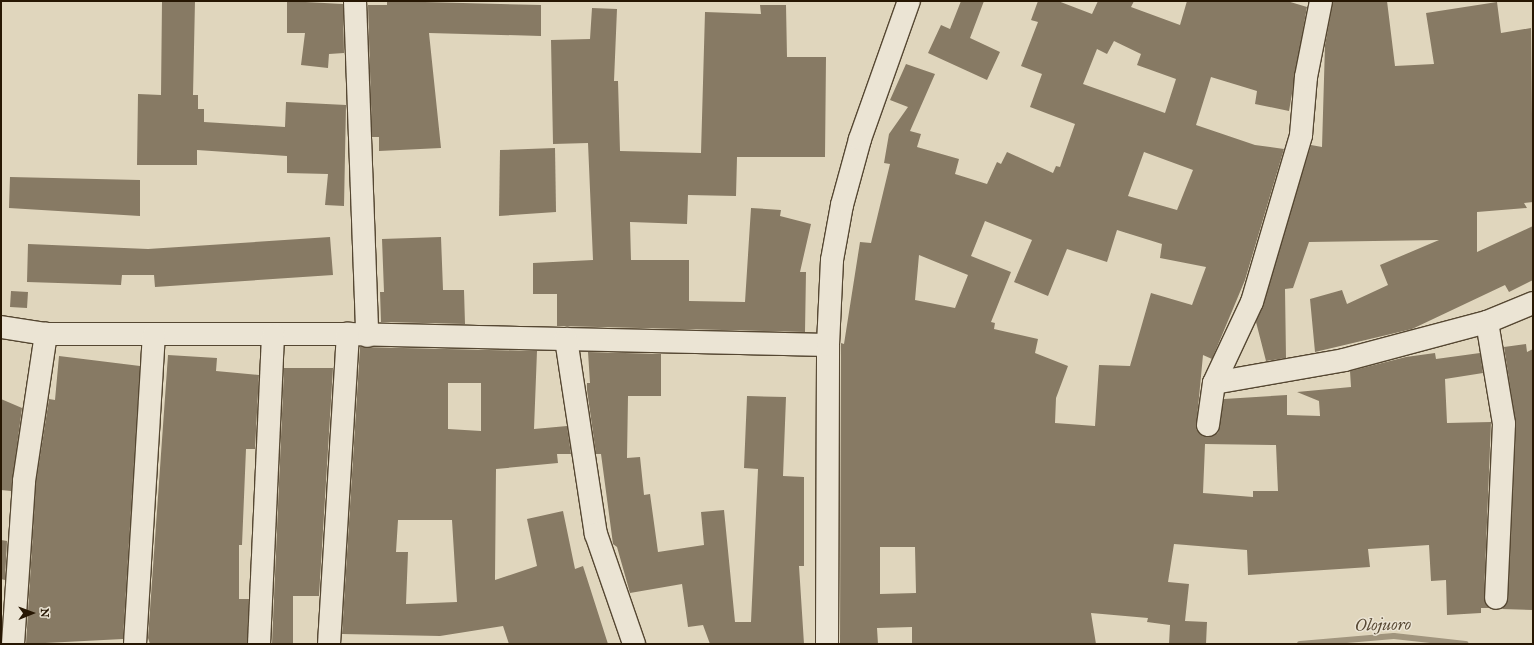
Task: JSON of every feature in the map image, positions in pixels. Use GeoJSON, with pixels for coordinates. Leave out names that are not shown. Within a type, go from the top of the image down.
{"type":"FeatureCollection","features":[{"type":"Feature","properties":{"kind":"street"},"geometry":{"type":"LineString","coordinates":[[329,644],[357,335],[355,1]]}},
{"type":"Feature","properties":{"kind":"street"},"geometry":{"type":"LineString","coordinates":[[827,644],[828,345],[832,260],[842,205],[860,139],[909,1]]}},
{"type":"Feature","properties":{"kind":"street"},"geometry":{"type":"LineString","coordinates":[[1208,425],[1214,383],[1252,302],[1301,135],[1306,77],[1321,1]]}},
{"type":"Feature","properties":{"kind":"street"},"geometry":{"type":"LineString","coordinates":[[1214,383],[1344,360],[1487,322],[1533,303]]}},
{"type":"Feature","properties":{"kind":"street"},"geometry":{"type":"LineString","coordinates":[[1487,322],[1504,424],[1496,598]]}},
{"type":"Feature","properties":{"kind":"street"},"geometry":{"type":"LineString","coordinates":[[1,327],[46,334],[357,335],[828,345]]}},
{"type":"Feature","properties":{"kind":"street"},"geometry":{"type":"LineString","coordinates":[[13,644],[24,481],[46,334]]}},
{"type":"Feature","properties":{"kind":"street"},"geometry":{"type":"LineString","coordinates":[[135,644],[154,335]]}},
{"type":"Feature","properties":{"kind":"street"},"geometry":{"type":"LineString","coordinates":[[259,644],[274,335]]}},
{"type":"Feature","properties":{"kind":"street"},"geometry":{"type":"LineString","coordinates":[[566,339],[596,534],[634,644]]}},
{"type":"Feature","properties":{"kind":"building"},"geometry":{"type":"Polygon","coordinates":[[[162,1],[195,1],[193,95],[198,95],[198,109],[204,109],[204,122],[285,127],[286,102],[346,105],[344,206],[325,205],[328,174],[287,173],[287,156],[197,150],[197,165],[137,165],[138,94],[161,95],[162,1]]]}},
{"type":"Feature","properties":{"kind":"building"},"geometry":{"type":"Polygon","coordinates":[[[287,1],[343,4],[344,53],[329,54],[328,68],[301,65],[305,33],[287,33],[287,1]]]}},
{"type":"Feature","properties":{"kind":"building"},"geometry":{"type":"Polygon","coordinates":[[[387,1],[541,5],[541,36],[429,33],[441,148],[379,151],[379,137],[372,137],[368,5],[387,5],[387,1]]]}},
{"type":"Feature","properties":{"kind":"building"},"geometry":{"type":"Polygon","coordinates":[[[961,1],[984,1],[970,38],[1000,52],[987,80],[928,53],[941,25],[950,29],[961,1]]]}},
{"type":"Feature","properties":{"kind":"building"},"geometry":{"type":"Polygon","coordinates":[[[1038,1],[1058,1],[1092,14],[1098,1],[1134,1],[1131,7],[1180,25],[1187,1],[1287,1],[1307,7],[1289,111],[1255,104],[1257,91],[1211,77],[1196,125],[1255,145],[1284,149],[1245,280],[1212,359],[1203,355],[1196,429],[1206,437],[1218,433],[1224,399],[1287,395],[1287,415],[1320,416],[1319,401],[1297,392],[1351,387],[1350,371],[1406,357],[1435,353],[1436,359],[1480,353],[1483,373],[1445,379],[1447,423],[1491,422],[1484,597],[1489,608],[1481,608],[1481,613],[1447,615],[1446,580],[1431,581],[1429,545],[1368,549],[1370,567],[1248,575],[1247,550],[1174,544],[1168,582],[1189,584],[1185,621],[1207,622],[1206,644],[1169,644],[1170,625],[1147,622],[1148,618],[1091,613],[1096,644],[912,644],[912,627],[877,628],[878,644],[840,644],[841,343],[844,344],[860,242],[871,243],[890,164],[884,163],[889,134],[908,107],[890,100],[906,64],[935,74],[910,131],[921,134],[917,147],[959,159],[955,174],[987,184],[997,162],[1001,164],[1007,152],[1053,173],[1056,166],[1060,167],[1075,124],[1030,107],[1042,74],[1021,66],[1038,22],[1031,20],[1038,1]],[[1114,41],[1107,54],[1097,49],[1083,84],[1165,113],[1176,79],[1137,65],[1141,54],[1114,41]],[[1144,152],[1128,196],[1177,210],[1193,170],[1144,152]],[[985,221],[971,256],[1011,272],[991,322],[995,323],[994,329],[1038,339],[1035,353],[1068,366],[1056,398],[1055,423],[1095,426],[1099,365],[1130,366],[1151,293],[1192,305],[1206,267],[1160,258],[1162,244],[1117,230],[1107,262],[1067,249],[1048,296],[1014,282],[1032,240],[985,221]],[[919,255],[915,300],[955,308],[968,275],[919,255]],[[1205,444],[1203,493],[1253,497],[1253,491],[1278,491],[1276,445],[1205,444]],[[880,547],[880,594],[916,593],[915,547],[880,547]]]}},
{"type":"Feature","properties":{"kind":"building"},"geometry":{"type":"Polygon","coordinates":[[[1333,1],[1387,1],[1395,66],[1434,64],[1426,13],[1497,2],[1501,33],[1531,28],[1533,202],[1524,203],[1527,208],[1477,212],[1477,252],[1533,226],[1533,280],[1509,292],[1505,285],[1412,329],[1315,352],[1310,299],[1342,290],[1347,304],[1388,285],[1380,265],[1439,240],[1309,242],[1293,288],[1285,289],[1286,358],[1266,361],[1256,322],[1311,145],[1322,147],[1325,45],[1333,1]]]}},
{"type":"Feature","properties":{"kind":"building"},"geometry":{"type":"Polygon","coordinates":[[[760,5],[786,5],[787,57],[826,57],[825,157],[737,157],[736,196],[688,195],[687,224],[630,222],[631,260],[689,260],[689,301],[745,302],[751,208],[781,210],[780,216],[811,224],[800,272],[806,272],[805,332],[557,326],[557,294],[533,294],[533,263],[593,260],[588,143],[553,144],[551,40],[590,39],[592,8],[617,9],[614,81],[618,81],[620,151],[701,153],[705,12],[761,14],[760,5]]]}},
{"type":"Feature","properties":{"kind":"building"},"geometry":{"type":"Polygon","coordinates":[[[555,148],[556,212],[499,216],[500,150],[555,148]]]}},
{"type":"Feature","properties":{"kind":"building"},"geometry":{"type":"Polygon","coordinates":[[[10,177],[140,180],[140,216],[9,208],[10,177]]]}},
{"type":"Feature","properties":{"kind":"building"},"geometry":{"type":"Polygon","coordinates":[[[330,237],[333,275],[155,287],[154,275],[122,275],[121,285],[27,282],[28,244],[148,249],[330,237]]]}},
{"type":"Feature","properties":{"kind":"building"},"geometry":{"type":"Polygon","coordinates":[[[441,237],[443,290],[464,290],[465,324],[381,322],[380,292],[384,292],[382,239],[441,237]]]}},
{"type":"Feature","properties":{"kind":"building"},"geometry":{"type":"Polygon","coordinates":[[[11,291],[28,292],[27,308],[10,307],[11,291]]]}},
{"type":"Feature","properties":{"kind":"building"},"geometry":{"type":"Polygon","coordinates":[[[1526,344],[1527,352],[1533,349],[1533,610],[1502,609],[1508,599],[1516,425],[1504,347],[1526,344]]]}},
{"type":"Feature","properties":{"kind":"building"},"geometry":{"type":"Polygon","coordinates":[[[360,347],[537,351],[534,429],[567,426],[571,454],[557,454],[558,463],[496,469],[495,580],[537,566],[527,519],[563,511],[575,569],[583,566],[608,644],[509,644],[503,626],[440,636],[342,634],[360,347]],[[448,383],[448,429],[481,431],[481,383],[448,383]],[[398,520],[396,552],[408,552],[406,604],[457,602],[452,520],[398,520]]]}},
{"type":"Feature","properties":{"kind":"building"},"geometry":{"type":"Polygon","coordinates":[[[588,352],[661,354],[661,396],[628,396],[627,458],[640,457],[644,495],[650,494],[658,552],[704,545],[701,512],[724,510],[735,622],[751,622],[758,469],[744,468],[747,396],[786,397],[783,476],[804,477],[804,566],[799,566],[804,644],[710,644],[703,625],[688,627],[682,584],[630,593],[617,547],[613,544],[601,454],[596,454],[587,390],[587,383],[590,383],[588,352]]]}},
{"type":"Feature","properties":{"kind":"building"},"geometry":{"type":"Polygon","coordinates":[[[168,355],[217,358],[216,371],[259,375],[255,449],[246,449],[242,545],[239,545],[239,599],[249,599],[247,644],[150,644],[148,638],[168,355]]]}},
{"type":"Feature","properties":{"kind":"building"},"geometry":{"type":"Polygon","coordinates":[[[59,356],[140,366],[123,639],[26,644],[36,482],[49,399],[55,400],[59,356]]]}},
{"type":"Feature","properties":{"kind":"building"},"geometry":{"type":"Polygon","coordinates":[[[284,368],[333,368],[319,596],[293,596],[293,644],[272,644],[284,368]]]}},
{"type":"Feature","properties":{"kind":"building"},"geometry":{"type":"Polygon","coordinates":[[[1,399],[22,408],[11,491],[1,490],[1,399]]]}},
{"type":"Feature","properties":{"kind":"building"},"geometry":{"type":"Polygon","coordinates":[[[1,540],[7,541],[5,580],[1,579],[1,540]]]}},
{"type":"Feature","properties":{"kind":"waterway","name":"Olojuoro"},"geometry":{"type":"LineString","coordinates":[[1300,644],[1394,636],[1466,644]]}}]}
